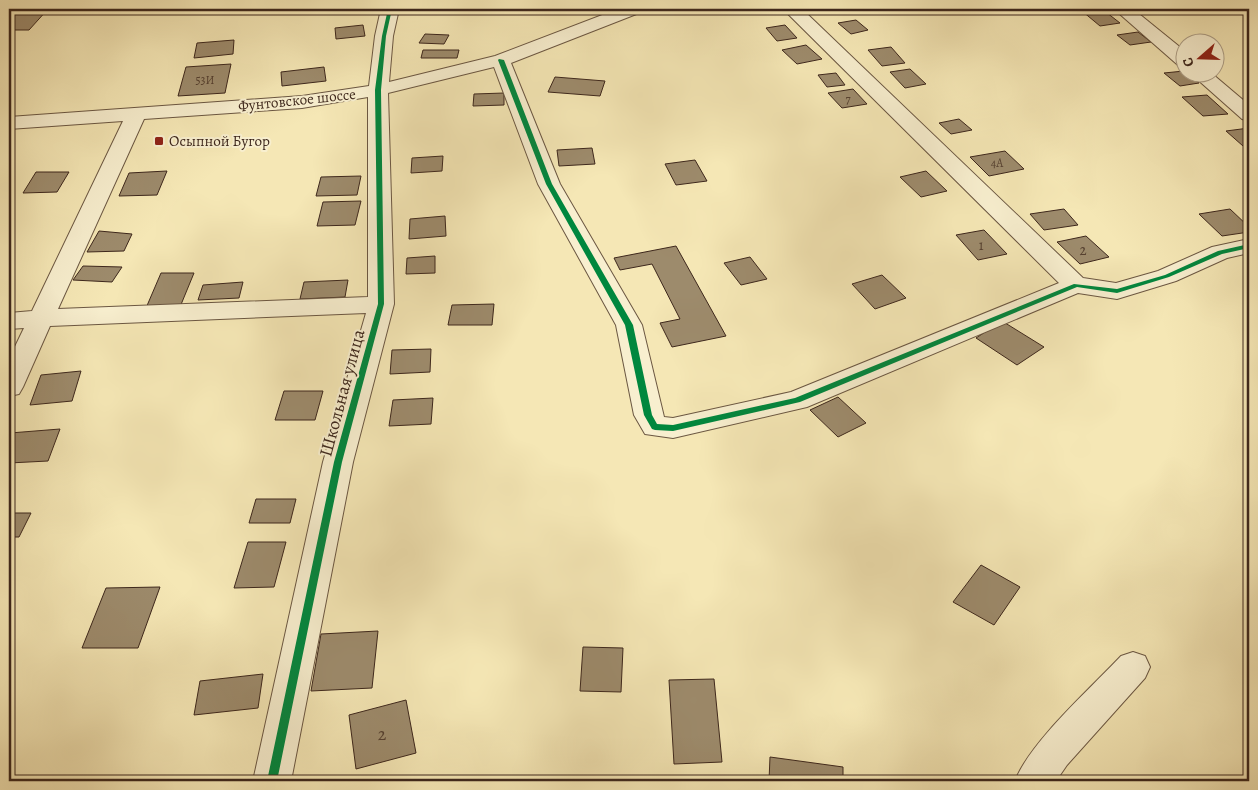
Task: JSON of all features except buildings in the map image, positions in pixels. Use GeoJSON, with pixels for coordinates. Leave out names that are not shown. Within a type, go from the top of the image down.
{"type":"FeatureCollection","features":[{"type":"Feature","properties":{"kind":"street","name":"Школьная улица"},"geometry":{"type":"LineString","coordinates":[[272,781],[338,462],[381,304],[378,90],[384,36],[390,9]]}},
{"type":"Feature","properties":{"kind":"street","name":"Фунтовское шоссе"},"geometry":{"type":"LineString","coordinates":[[9,123],[302,102],[378,90],[501,60],[633,9]]}},
{"type":"Feature","properties":{"kind":"street"},"geometry":{"type":"LineString","coordinates":[[792,9],[1076,285]]}},
{"type":"Feature","properties":{"kind":"street"},"geometry":{"type":"LineString","coordinates":[[1123,9],[1176,54]]}},
{"type":"Feature","properties":{"kind":"street"},"geometry":{"type":"LineString","coordinates":[[501,60],[549,184],[629,325],[648,414],[655,428],[673,428],[797,400],[1076,285],[1117,291],[1167,276],[1220,252],[1249,246]]}},
{"type":"Feature","properties":{"kind":"street"},"geometry":{"type":"LineString","coordinates":[[1210,82],[1249,115]]}},
{"type":"Feature","properties":{"kind":"street"},"geometry":{"type":"LineString","coordinates":[[9,387],[136,114]]}},
{"type":"Feature","properties":{"kind":"street"},"geometry":{"type":"LineString","coordinates":[[9,321],[41,318],[381,304]]}},
{"type":"Feature","properties":{"kind":"street"},"geometry":{"type":"LineString","coordinates":[[1034,781],[1054,753],[1133,667]]}},
{"type":"Feature","properties":{"kind":"cycle path"},"geometry":{"type":"LineString","coordinates":[[272,781],[338,462],[381,304],[378,90],[384,36],[390,9]]}},
{"type":"Feature","properties":{"kind":"cycle path"},"geometry":{"type":"LineString","coordinates":[[501,60],[549,184],[629,325],[648,415],[655,427],[673,428],[797,400],[1076,285],[1117,291],[1167,276],[1220,252],[1249,246]]}},
{"type":"Feature","properties":{"kind":"place","name":"Осыпной Бугор"},"geometry":{"type":"Point","coordinates":[159,141]}}]}
